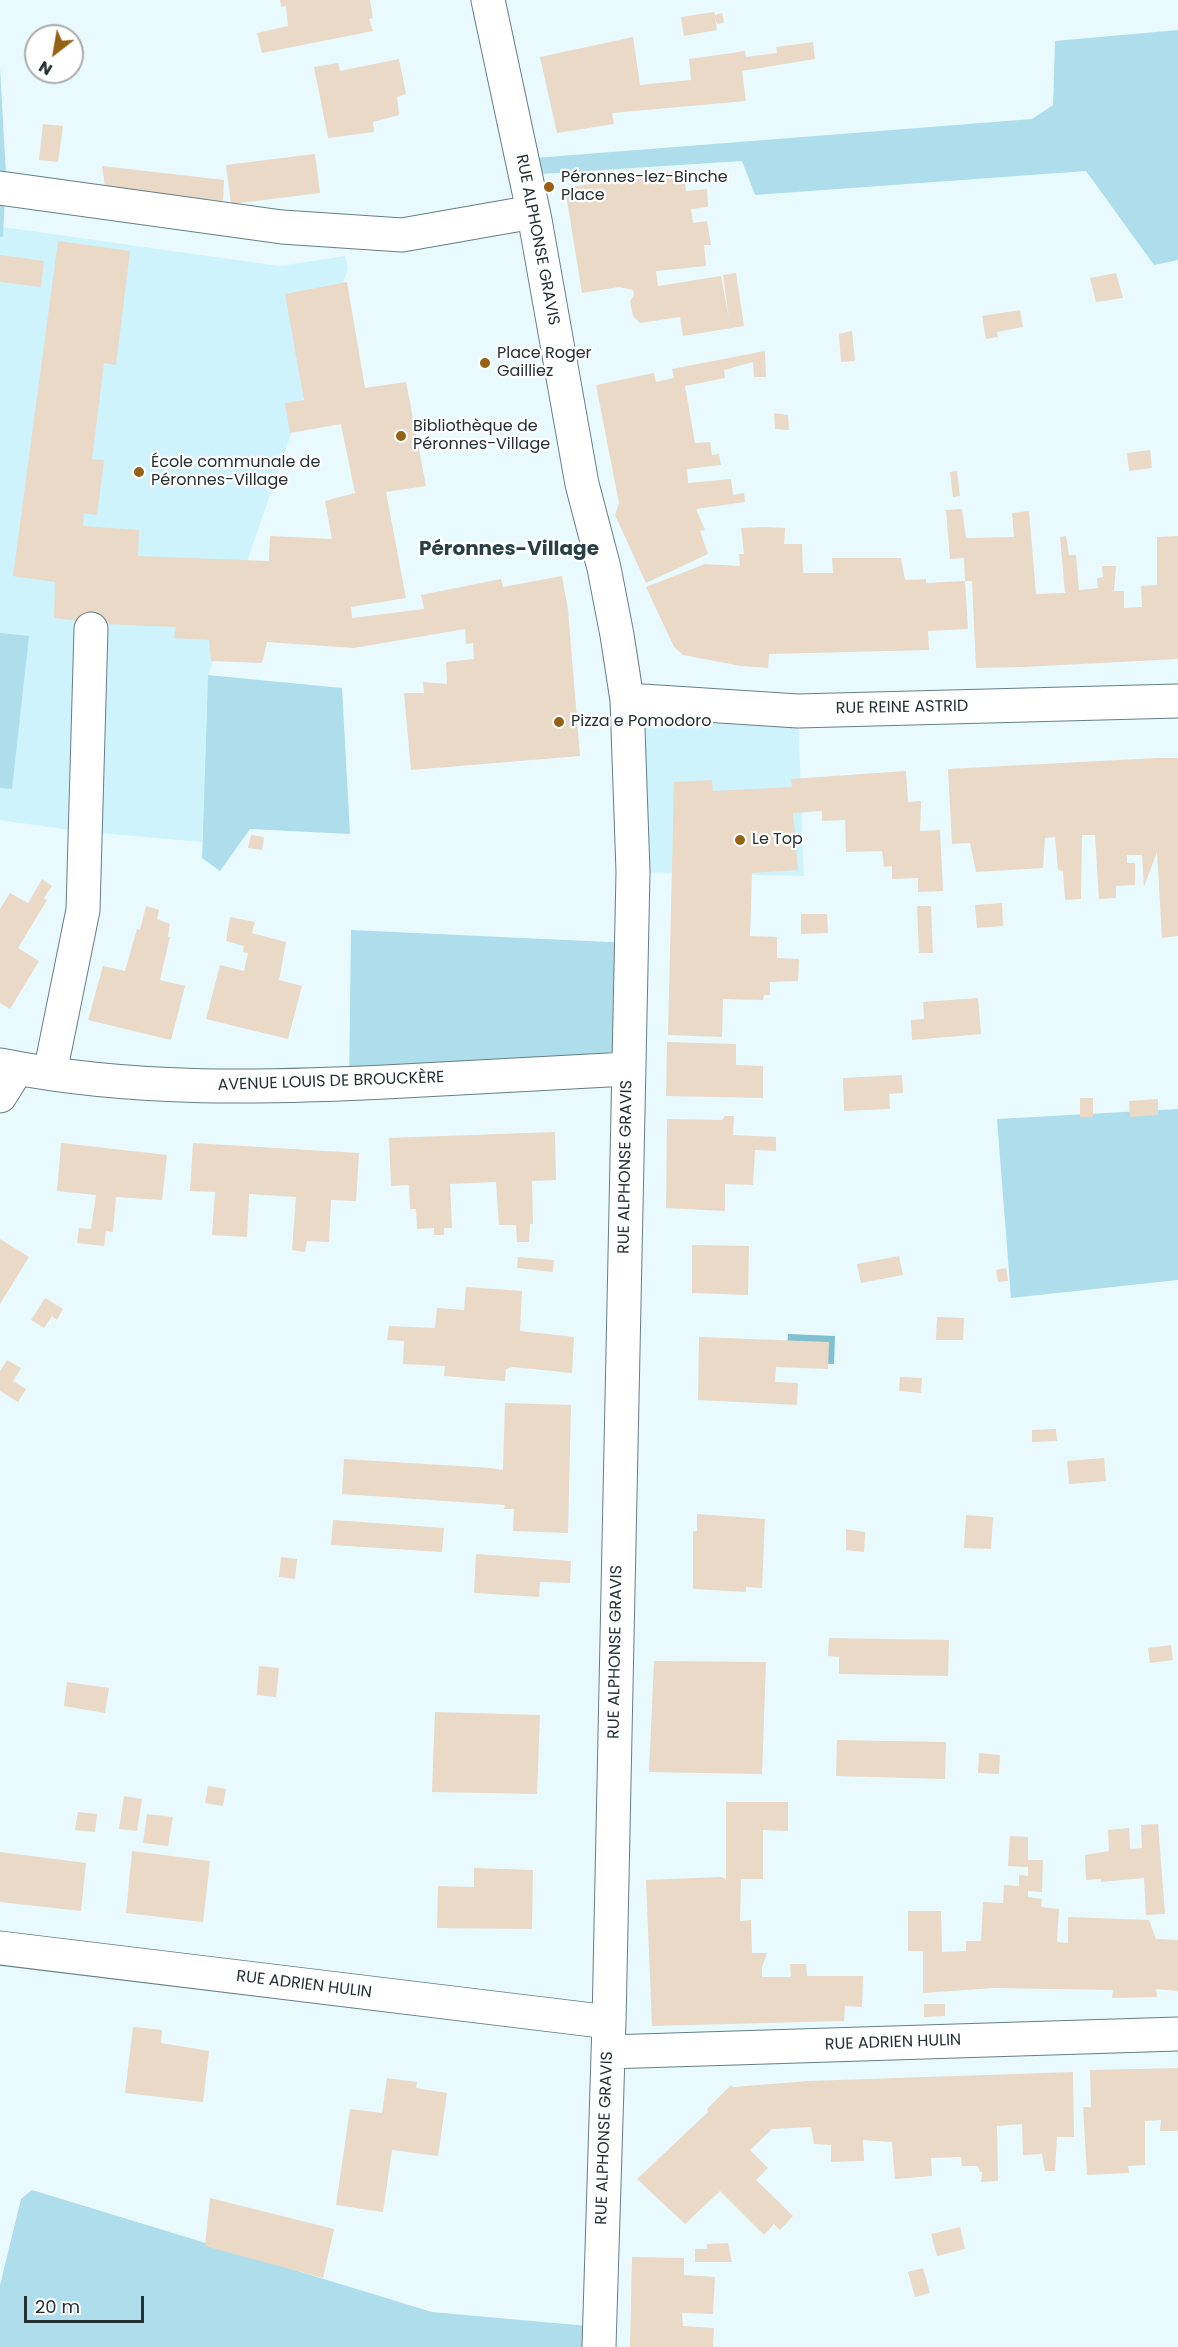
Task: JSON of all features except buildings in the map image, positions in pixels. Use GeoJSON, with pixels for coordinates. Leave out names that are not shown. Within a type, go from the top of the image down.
{"type":"FeatureCollection","features":[{"type":"Feature","properties":{"kind":"street","name":"RUE ALPHONSE GRAVIS"},"geometry":{"type":"LineString","coordinates":[[488,0],[534,212],[582,484],[604,568],[627,700],[633,872],[608,2037],[598,2347]]}},
{"type":"Feature","properties":{"kind":"street"},"geometry":{"type":"LineString","coordinates":[[0,188],[282,227],[402,236],[534,212]]}},
{"type":"Feature","properties":{"kind":"street"},"geometry":{"type":"LineString","coordinates":[[50,1073],[83,910],[91,628]]}},
{"type":"Feature","properties":{"kind":"street","name":"RUE REINE ASTRID"},"geometry":{"type":"LineString","coordinates":[[627,700],[798,711],[1178,701]]}},
{"type":"Feature","properties":{"kind":"street"},"geometry":{"type":"LineString","coordinates":[[0,1096],[9,1067]]}},
{"type":"Feature","properties":{"kind":"street","name":"AVENUE LOUIS DE BROUCKÈRE"},"geometry":{"type":"LineString","coordinates":[[9,1067],[131,1082],[240,1088],[627,1069]]}},
{"type":"Feature","properties":{"kind":"street","name":"RUE ADRIEN HULIN"},"geometry":{"type":"LineString","coordinates":[[0,1948],[608,2037],[1178,2034]]}},
{"type":"Feature","properties":{"kind":"shaded area"},"geometry":{"type":"Polygon","coordinates":[[[1178,30],[1178,260],[1154,265],[1086,171],[755,195],[742,161],[526,175],[522,159],[1032,119],[1053,105],[1055,41],[1178,30]]]}},
{"type":"Feature","properties":{"kind":"shaded area"},"geometry":{"type":"Polygon","coordinates":[[[0,68],[6,174],[3,237],[0,237],[0,68]]]}},
{"type":"Feature","properties":{"kind":"shaded area","name":"École communale de Péronnes-Village"},"geometry":{"type":"Polygon","coordinates":[[[3,227],[279,266],[345,256],[348,268],[208,675],[202,842],[77,831],[0,820],[0,237],[3,237],[3,227]]]}},
{"type":"Feature","properties":{"kind":"shaded area"},"geometry":{"type":"Polygon","coordinates":[[[0,633],[29,636],[12,789],[0,788],[0,633]]]}},
{"type":"Feature","properties":{"kind":"shaded area"},"geometry":{"type":"Polygon","coordinates":[[[208,675],[342,688],[350,834],[250,829],[220,871],[202,858],[208,675]]]}},
{"type":"Feature","properties":{"kind":"shaded area"},"geometry":{"type":"Polygon","coordinates":[[[627,700],[798,711],[804,876],[633,872],[627,700]]]}},
{"type":"Feature","properties":{"kind":"shaded area"},"geometry":{"type":"Polygon","coordinates":[[[351,930],[631,943],[627,1069],[349,1084],[351,930]]]}},
{"type":"Feature","properties":{"kind":"shaded area"},"geometry":{"type":"Polygon","coordinates":[[[1178,1109],[1178,1280],[1011,1298],[997,1119],[1178,1109]]]}},
{"type":"Feature","properties":{"kind":"shaded area"},"geometry":{"type":"Polygon","coordinates":[[[788,1334],[835,1336],[834,1364],[786,1362],[788,1334]]]}},
{"type":"Feature","properties":{"kind":"shaded area"},"geometry":{"type":"Polygon","coordinates":[[[32,2190],[432,2312],[599,2327],[599,2347],[0,2347],[0,2285],[21,2199],[32,2190]]]}},
{"type":"Feature","properties":{"kind":"place","name":"Péronnes-lez-Binche Place"},"geometry":{"type":"Point","coordinates":[549,187]}},
{"type":"Feature","properties":{"kind":"place","name":"Place Roger Gailliez"},"geometry":{"type":"Point","coordinates":[485,363]}},
{"type":"Feature","properties":{"kind":"place","name":"Bibliothèque de Péronnes-Village"},"geometry":{"type":"Point","coordinates":[401,436]}},
{"type":"Feature","properties":{"kind":"place","name":"École communale de Péronnes-Village"},"geometry":{"type":"Point","coordinates":[139,472]}},
{"type":"Feature","properties":{"kind":"place","name":"Pizza e Pomodoro"},"geometry":{"type":"Point","coordinates":[559,722]}},
{"type":"Feature","properties":{"kind":"place","name":"Le Top"},"geometry":{"type":"Point","coordinates":[740,840]}},
{"type":"Feature","properties":{"kind":"district","name":"Péronnes-Village"},"geometry":{"type":"Point","coordinates":[509,550]}}]}
